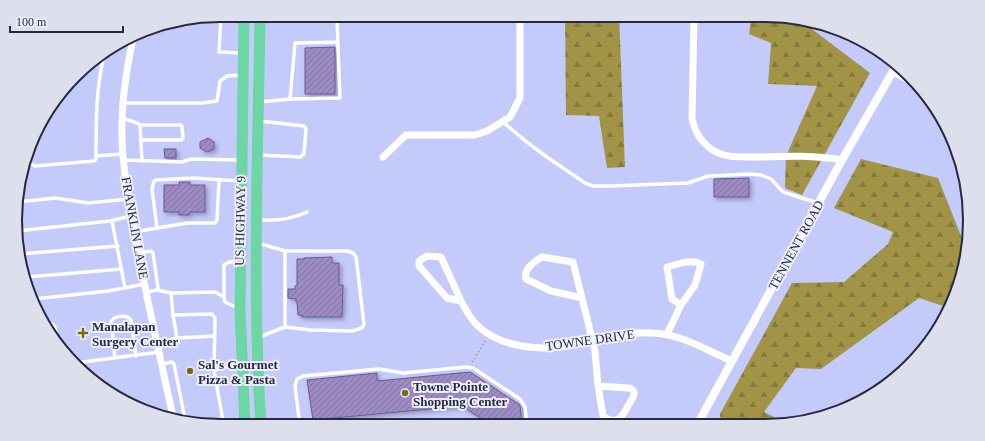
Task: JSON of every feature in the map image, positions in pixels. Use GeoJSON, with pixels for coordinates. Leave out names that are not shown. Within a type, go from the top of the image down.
{"type":"FeatureCollection","features":[{"type":"Feature","properties":{"kind":"highway","name":"US HIGHWAY 9"},"geometry":{"type":"LineString","coordinates":[[244,22],[240,309],[241,363],[245,419]]}},
{"type":"Feature","properties":{"kind":"highway","name":"US HIGHWAY 9"},"geometry":{"type":"LineString","coordinates":[[260,22],[256,242],[257,338],[261,419]]}},
{"type":"Feature","properties":{"kind":"street"},"geometry":{"type":"LineString","coordinates":[[383,157],[406,135],[475,135],[487,131],[510,117],[520,98],[520,22]]}},
{"type":"Feature","properties":{"kind":"street"},"geometry":{"type":"LineString","coordinates":[[694,22],[692,118],[695,129],[702,141],[716,152],[730,156],[815,156],[842,160]]}},
{"type":"Feature","properties":{"kind":"street","name":"FRANKLIN LANE"},"geometry":{"type":"LineString","coordinates":[[132,43],[122,103],[123,157],[138,253],[172,413]]}},
{"type":"Feature","properties":{"kind":"street","name":"TENNENT ROAD"},"geometry":{"type":"LineString","coordinates":[[700,419],[842,160],[894,70]]}},
{"type":"Feature","properties":{"kind":"street","name":"TOWNE DRIVE"},"geometry":{"type":"LineString","coordinates":[[461,301],[447,298],[419,266],[419,261],[426,256],[441,257],[461,301],[472,320],[482,330],[490,335],[510,343],[533,347],[557,347],[635,333],[667,334],[696,344],[712,353],[732,361]]}},
{"type":"Feature","properties":{"kind":"street"},"geometry":{"type":"LineString","coordinates":[[582,298],[551,291],[526,279],[526,272],[528,268],[542,257],[573,262],[582,298],[592,340],[595,351],[598,386],[603,416],[608,419]]}},
{"type":"Feature","properties":{"kind":"street"},"geometry":{"type":"LineString","coordinates":[[667,334],[681,305],[695,285],[701,264],[699,263],[685,262],[667,267],[672,299],[681,305]]}},
{"type":"Feature","properties":{"kind":"street"},"geometry":{"type":"LineString","coordinates":[[598,386],[630,388],[634,392],[633,398],[621,419]]}},
{"type":"Feature","properties":{"kind":"lane"},"geometry":{"type":"LineString","coordinates":[[221,22],[220,52],[243,53]]}},
{"type":"Feature","properties":{"kind":"lane"},"geometry":{"type":"LineString","coordinates":[[259,102],[290,99],[340,98],[337,22]]}},
{"type":"Feature","properties":{"kind":"lane"},"geometry":{"type":"LineString","coordinates":[[290,99],[295,43],[338,42]]}},
{"type":"Feature","properties":{"kind":"lane"},"geometry":{"type":"LineString","coordinates":[[31,163],[36,166],[94,161],[96,159],[97,102],[103,61]]}},
{"type":"Feature","properties":{"kind":"lane"},"geometry":{"type":"LineString","coordinates":[[122,103],[202,103],[217,101],[220,80],[227,76],[243,75]]}},
{"type":"Feature","properties":{"kind":"lane"},"geometry":{"type":"LineString","coordinates":[[122,118],[137,122],[140,125],[181,125],[182,127],[183,138],[181,140],[142,140]]}},
{"type":"Feature","properties":{"kind":"lane"},"geometry":{"type":"LineString","coordinates":[[258,121],[304,126],[306,129],[304,154],[300,157],[258,155]]}},
{"type":"Feature","properties":{"kind":"lane"},"geometry":{"type":"LineString","coordinates":[[503,122],[544,155],[585,183],[593,186],[688,183],[708,176],[752,174],[761,175],[771,179],[782,192],[819,203]]}},
{"type":"Feature","properties":{"kind":"lane"},"geometry":{"type":"LineString","coordinates":[[140,125],[142,161]]}},
{"type":"Feature","properties":{"kind":"lane"},"geometry":{"type":"LineString","coordinates":[[96,156],[123,157],[142,161],[182,162],[192,159],[241,160]]}},
{"type":"Feature","properties":{"kind":"lane"},"geometry":{"type":"LineString","coordinates":[[157,228],[152,189],[154,181],[158,179],[194,178],[241,181]]}},
{"type":"Feature","properties":{"kind":"lane"},"geometry":{"type":"LineString","coordinates":[[134,232],[188,223],[215,223],[217,220],[219,180]]}},
{"type":"Feature","properties":{"kind":"lane"},"geometry":{"type":"LineString","coordinates":[[23,201],[55,198],[88,203],[129,199]]}},
{"type":"Feature","properties":{"kind":"lane"},"geometry":{"type":"LineString","coordinates":[[256,220],[278,221],[299,216],[307,212]]}},
{"type":"Feature","properties":{"kind":"lane"},"geometry":{"type":"LineString","coordinates":[[22,230],[112,221],[132,216]]}},
{"type":"Feature","properties":{"kind":"lane"},"geometry":{"type":"LineString","coordinates":[[112,221],[125,288]]}},
{"type":"Feature","properties":{"kind":"lane"},"geometry":{"type":"LineString","coordinates":[[256,242],[285,251],[347,251],[353,253],[356,257],[363,305],[364,324],[362,328],[352,331],[311,330],[285,327],[257,338]]}},
{"type":"Feature","properties":{"kind":"lane"},"geometry":{"type":"LineString","coordinates":[[25,254],[118,246]]}},
{"type":"Feature","properties":{"kind":"lane"},"geometry":{"type":"LineString","coordinates":[[138,253],[151,251],[153,253],[158,288],[157,290]]}},
{"type":"Feature","properties":{"kind":"lane"},"geometry":{"type":"LineString","coordinates":[[285,251],[285,327]]}},
{"type":"Feature","properties":{"kind":"lane"},"geometry":{"type":"LineString","coordinates":[[240,262],[229,262],[224,265],[225,302],[240,309]]}},
{"type":"Feature","properties":{"kind":"lane"},"geometry":{"type":"LineString","coordinates":[[31,277],[122,269]]}},
{"type":"Feature","properties":{"kind":"lane"},"geometry":{"type":"LineString","coordinates":[[38,299],[125,288],[145,284]]}},
{"type":"Feature","properties":{"kind":"lane"},"geometry":{"type":"LineString","coordinates":[[147,292],[157,290],[171,293],[215,292],[224,297]]}},
{"type":"Feature","properties":{"kind":"lane"},"geometry":{"type":"LineString","coordinates":[[171,293],[177,338]]}},
{"type":"Feature","properties":{"kind":"lane"},"geometry":{"type":"LineString","coordinates":[[173,315],[212,314],[215,318],[214,371],[223,419]]}},
{"type":"Feature","properties":{"kind":"lane"},"geometry":{"type":"LineString","coordinates":[[115,358],[111,321],[113,318],[125,316],[131,320],[136,356]]}},
{"type":"Feature","properties":{"kind":"lane"},"geometry":{"type":"LineString","coordinates":[[157,343],[177,338],[215,336]]}},
{"type":"Feature","properties":{"kind":"lane"},"geometry":{"type":"LineString","coordinates":[[81,362],[159,352]]}},
{"type":"Feature","properties":{"kind":"lane"},"geometry":{"type":"LineString","coordinates":[[161,364],[172,362],[174,364],[184,415]]}},
{"type":"Feature","properties":{"kind":"lane"},"geometry":{"type":"LineString","coordinates":[[214,371],[219,368],[241,363]]}},
{"type":"Feature","properties":{"kind":"lane"},"geometry":{"type":"LineString","coordinates":[[299,419],[295,386],[297,379],[303,376],[379,369],[402,373],[468,368],[473,368],[520,399],[525,407],[526,419]]}},
{"type":"Feature","properties":{"kind":"path"},"geometry":{"type":"LineString","coordinates":[[468,368],[490,335]]}},
{"type":"Feature","properties":{"kind":"green space"},"geometry":{"type":"Polygon","coordinates":[[[565,22],[619,22],[625,167],[607,168],[599,116],[566,115],[565,22]]]}},
{"type":"Feature","properties":{"kind":"green space"},"geometry":{"type":"Polygon","coordinates":[[[751,22],[777,22],[810,28],[870,73],[802,195],[785,188],[786,156],[817,86],[768,84],[771,43],[749,34],[751,22]]]}},
{"type":"Feature","properties":{"kind":"green space"},"geometry":{"type":"Polygon","coordinates":[[[861,159],[938,178],[962,239],[956,272],[944,306],[919,298],[821,369],[796,368],[764,412],[774,417],[774,419],[720,419],[720,414],[792,283],[844,282],[888,244],[893,232],[834,208],[861,159]]]}},
{"type":"Feature","properties":{"kind":"building"},"geometry":{"type":"Polygon","coordinates":[[[335,47],[335,94],[305,94],[305,48],[335,47]]]}},
{"type":"Feature","properties":{"kind":"building"},"geometry":{"type":"Polygon","coordinates":[[[208,138],[214,142],[214,149],[207,152],[200,148],[200,142],[208,138]]]}},
{"type":"Feature","properties":{"kind":"building"},"geometry":{"type":"Polygon","coordinates":[[[164,149],[176,149],[176,158],[165,158],[164,149]]]}},
{"type":"Feature","properties":{"kind":"building"},"geometry":{"type":"Polygon","coordinates":[[[749,178],[749,197],[714,197],[714,179],[749,178]]]}},
{"type":"Feature","properties":{"kind":"building"},"geometry":{"type":"Polygon","coordinates":[[[179,182],[190,182],[190,185],[205,185],[205,212],[190,212],[189,215],[179,215],[179,212],[164,212],[164,185],[179,185],[179,182]]]}},
{"type":"Feature","properties":{"kind":"building"},"geometry":{"type":"Polygon","coordinates":[[[332,257],[332,263],[339,263],[339,285],[343,285],[342,317],[302,317],[302,315],[298,315],[296,299],[288,298],[288,289],[295,289],[295,286],[297,286],[297,259],[332,257]]]}},
{"type":"Feature","properties":{"kind":"building","name":"Towne Pointe Shopping Center"},"geometry":{"type":"Polygon","coordinates":[[[470,372],[520,405],[521,419],[482,419],[462,406],[313,419],[307,380],[377,373],[377,381],[470,372]]]}},
{"type":"Feature","properties":{"kind":"place","name":"Manalapan Surgery Center"},"geometry":{"type":"Point","coordinates":[83,333]}},
{"type":"Feature","properties":{"kind":"place","name":"Sal's Gourmet Pizza & Pasta"},"geometry":{"type":"Point","coordinates":[190,371]}},
{"type":"Feature","properties":{"kind":"place","name":"Towne Pointe Shopping Center"},"geometry":{"type":"Point","coordinates":[405,393]}}]}
